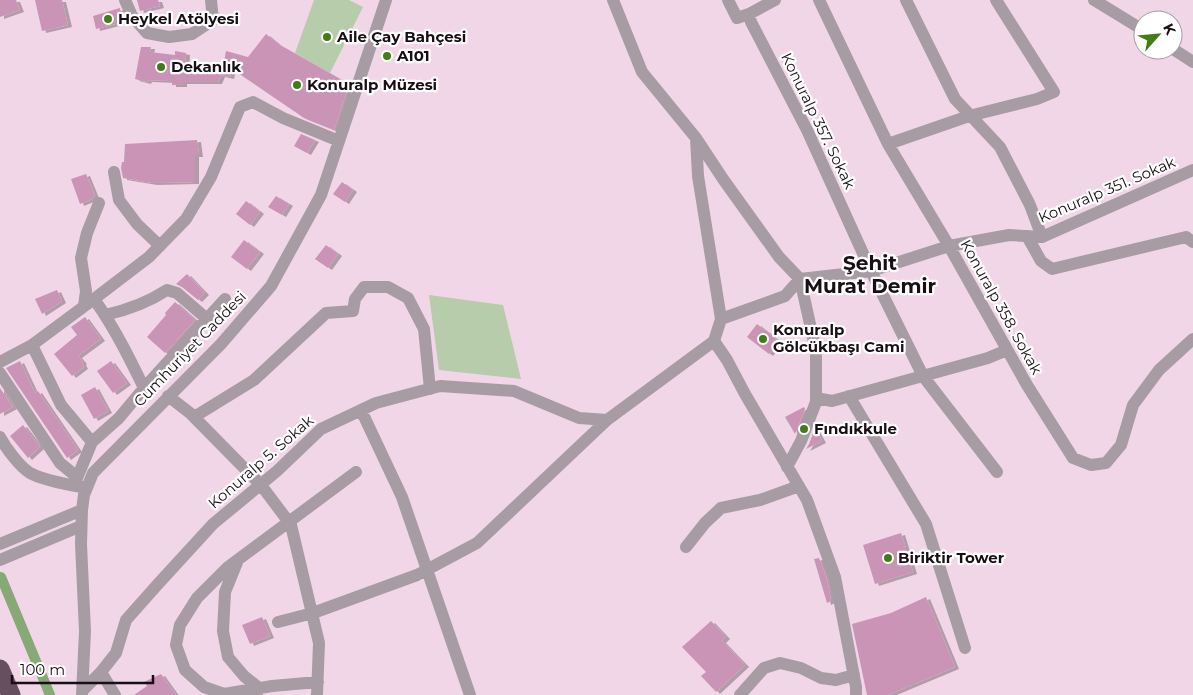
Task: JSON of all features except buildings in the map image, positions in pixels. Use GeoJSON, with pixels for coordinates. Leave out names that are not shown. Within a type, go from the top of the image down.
{"type":"FeatureCollection","features":[{"type":"Feature","properties":{"kind":"highway"},"geometry":{"type":"LineString","coordinates":[[0,670],[11,695]]}},
{"type":"Feature","properties":{"kind":"street"},"geometry":{"type":"LineString","coordinates":[[125,0],[132,16],[148,33],[169,36],[192,34],[213,20],[211,0]]}},
{"type":"Feature","properties":{"kind":"street","name":"Cumhuriyet Caddesi"},"geometry":{"type":"LineString","coordinates":[[83,692],[85,631],[81,526],[82,510],[93,473],[221,344],[271,286],[321,195],[386,0]]}},
{"type":"Feature","properties":{"kind":"street"},"geometry":{"type":"LineString","coordinates":[[613,0],[642,72],[696,138],[779,258],[800,279],[816,351],[816,402],[801,441],[787,467]]}},
{"type":"Feature","properties":{"kind":"street"},"geometry":{"type":"LineString","coordinates":[[728,0],[737,18],[749,14],[775,0]]}},
{"type":"Feature","properties":{"kind":"street","name":"Konuralp 358. Sokak"},"geometry":{"type":"LineString","coordinates":[[819,0],[888,144],[949,246],[1006,350],[1073,458],[1091,465],[1106,463],[1121,445],[1133,405],[1159,370],[1193,338]]}},
{"type":"Feature","properties":{"kind":"street"},"geometry":{"type":"LineString","coordinates":[[906,0],[955,99],[1000,147],[1030,205],[1042,237]]}},
{"type":"Feature","properties":{"kind":"street"},"geometry":{"type":"LineString","coordinates":[[888,144],[969,116],[1054,92],[996,0]]}},
{"type":"Feature","properties":{"kind":"street"},"geometry":{"type":"LineString","coordinates":[[1094,0],[1133,24]]}},
{"type":"Feature","properties":{"kind":"street","name":"Konuralp 357. Sokak"},"geometry":{"type":"LineString","coordinates":[[749,14],[751,22],[807,130],[871,271],[923,376],[997,472]]}},
{"type":"Feature","properties":{"kind":"street"},"geometry":{"type":"LineString","coordinates":[[0,362],[32,346],[149,257],[186,219],[211,177],[240,107],[253,102],[283,118],[339,141]]}},
{"type":"Feature","properties":{"kind":"street"},"geometry":{"type":"LineString","coordinates":[[278,622],[313,613],[417,575],[477,542],[607,420],[714,341],[721,319],[698,176],[696,138]]}},
{"type":"Feature","properties":{"kind":"street","name":"Konuralp 351. Sokak"},"geometry":{"type":"LineString","coordinates":[[800,279],[871,271],[949,246],[1009,235],[1042,237],[1193,170]]}},
{"type":"Feature","properties":{"kind":"street"},"geometry":{"type":"LineString","coordinates":[[114,172],[119,200],[137,224],[160,246]]}},
{"type":"Feature","properties":{"kind":"street"},"geometry":{"type":"LineString","coordinates":[[99,203],[87,233],[81,258],[86,291],[89,302],[105,315],[144,388]]}},
{"type":"Feature","properties":{"kind":"street"},"geometry":{"type":"LineString","coordinates":[[1027,236],[1041,261],[1052,270],[1186,237],[1193,242]]}},
{"type":"Feature","properties":{"kind":"street"},"geometry":{"type":"LineString","coordinates":[[721,319],[785,296],[800,279]]}},
{"type":"Feature","properties":{"kind":"street"},"geometry":{"type":"LineString","coordinates":[[194,417],[254,380],[326,313],[353,311],[355,298],[364,288],[388,287],[408,298],[424,329],[430,389]]}},
{"type":"Feature","properties":{"kind":"street"},"geometry":{"type":"LineString","coordinates":[[105,315],[124,311],[148,302],[167,290],[177,293],[186,303],[207,319]]}},
{"type":"Feature","properties":{"kind":"street"},"geometry":{"type":"LineString","coordinates":[[75,482],[92,442],[119,418],[225,299]]}},
{"type":"Feature","properties":{"kind":"street"},"geometry":{"type":"LineString","coordinates":[[714,341],[727,360],[744,394],[807,500],[835,578],[854,675],[856,695]]}},
{"type":"Feature","properties":{"kind":"street"},"geometry":{"type":"LineString","coordinates":[[32,346],[61,405],[92,442]]}},
{"type":"Feature","properties":{"kind":"street"},"geometry":{"type":"LineString","coordinates":[[816,398],[832,401],[988,358],[1006,350]]}},
{"type":"Feature","properties":{"kind":"street"},"geometry":{"type":"LineString","coordinates":[[0,373],[60,463],[75,482],[87,488]]}},
{"type":"Feature","properties":{"kind":"street","name":"Konuralp 5. Sokak"},"geometry":{"type":"LineString","coordinates":[[83,692],[116,652],[126,620],[212,524],[277,471],[320,429],[376,403],[440,386],[514,391],[579,418],[607,420]]}},
{"type":"Feature","properties":{"kind":"street"},"geometry":{"type":"LineString","coordinates":[[168,396],[194,417],[261,485],[291,525],[319,643],[317,695]]}},
{"type":"Feature","properties":{"kind":"street"},"geometry":{"type":"LineString","coordinates":[[849,396],[926,524],[965,648]]}},
{"type":"Feature","properties":{"kind":"street"},"geometry":{"type":"LineString","coordinates":[[361,410],[402,497],[470,695]]}},
{"type":"Feature","properties":{"kind":"street"},"geometry":{"type":"LineString","coordinates":[[0,437],[6,448],[30,473],[54,482],[75,482]]}},
{"type":"Feature","properties":{"kind":"street"},"geometry":{"type":"LineString","coordinates":[[318,682],[257,692],[224,694],[204,687],[185,670],[176,645],[180,625],[197,598],[228,567],[356,472]]}},
{"type":"Feature","properties":{"kind":"street"},"geometry":{"type":"LineString","coordinates":[[686,547],[705,523],[721,508],[760,500],[799,486]]}},
{"type":"Feature","properties":{"kind":"street"},"geometry":{"type":"LineString","coordinates":[[0,544],[82,510]]}},
{"type":"Feature","properties":{"kind":"street"},"geometry":{"type":"LineString","coordinates":[[0,560],[81,526]]}},
{"type":"Feature","properties":{"kind":"street"},"geometry":{"type":"LineString","coordinates":[[238,559],[224,592],[223,631],[228,656],[257,692]]}},
{"type":"Feature","properties":{"kind":"street"},"geometry":{"type":"LineString","coordinates":[[740,695],[764,668],[780,663],[801,668],[821,678],[836,680],[854,675]]}},
{"type":"Feature","properties":{"kind":"street"},"geometry":{"type":"LineString","coordinates":[[101,672],[115,695]]}},
{"type":"Feature","properties":{"kind":"green space"},"geometry":{"type":"Polygon","coordinates":[[[314,0],[349,0],[363,7],[330,73],[295,53],[314,0]]]}},
{"type":"Feature","properties":{"kind":"green space"},"geometry":{"type":"Polygon","coordinates":[[[429,295],[503,305],[521,379],[439,370],[429,295]]]}},
{"type":"Feature","properties":{"kind":"waterway"},"geometry":{"type":"LineString","coordinates":[[1,577],[50,695]]}},
{"type":"Feature","properties":{"kind":"place","name":"Heykel Atölyesi"},"geometry":{"type":"Point","coordinates":[108,19]}},
{"type":"Feature","properties":{"kind":"place","name":"Aile Çay Bahçesi"},"geometry":{"type":"Point","coordinates":[327,37]}},
{"type":"Feature","properties":{"kind":"place","name":"A101"},"geometry":{"type":"Point","coordinates":[387,56]}},
{"type":"Feature","properties":{"kind":"place","name":"Dekanlık"},"geometry":{"type":"Point","coordinates":[161,67]}},
{"type":"Feature","properties":{"kind":"place","name":"Konuralp Müzesi"},"geometry":{"type":"Point","coordinates":[297,85]}},
{"type":"Feature","properties":{"kind":"place","name":"Konuralp Gölcükbaşı Cami"},"geometry":{"type":"Point","coordinates":[763,339]}},
{"type":"Feature","properties":{"kind":"place","name":"Fındıkkule"},"geometry":{"type":"Point","coordinates":[804,429]}},
{"type":"Feature","properties":{"kind":"place","name":"Biriktir Tower"},"geometry":{"type":"Point","coordinates":[888,558]}},
{"type":"Feature","properties":{"kind":"district","name":"Şehit Murat Demir"},"geometry":{"type":"Point","coordinates":[870,274]}}]}
